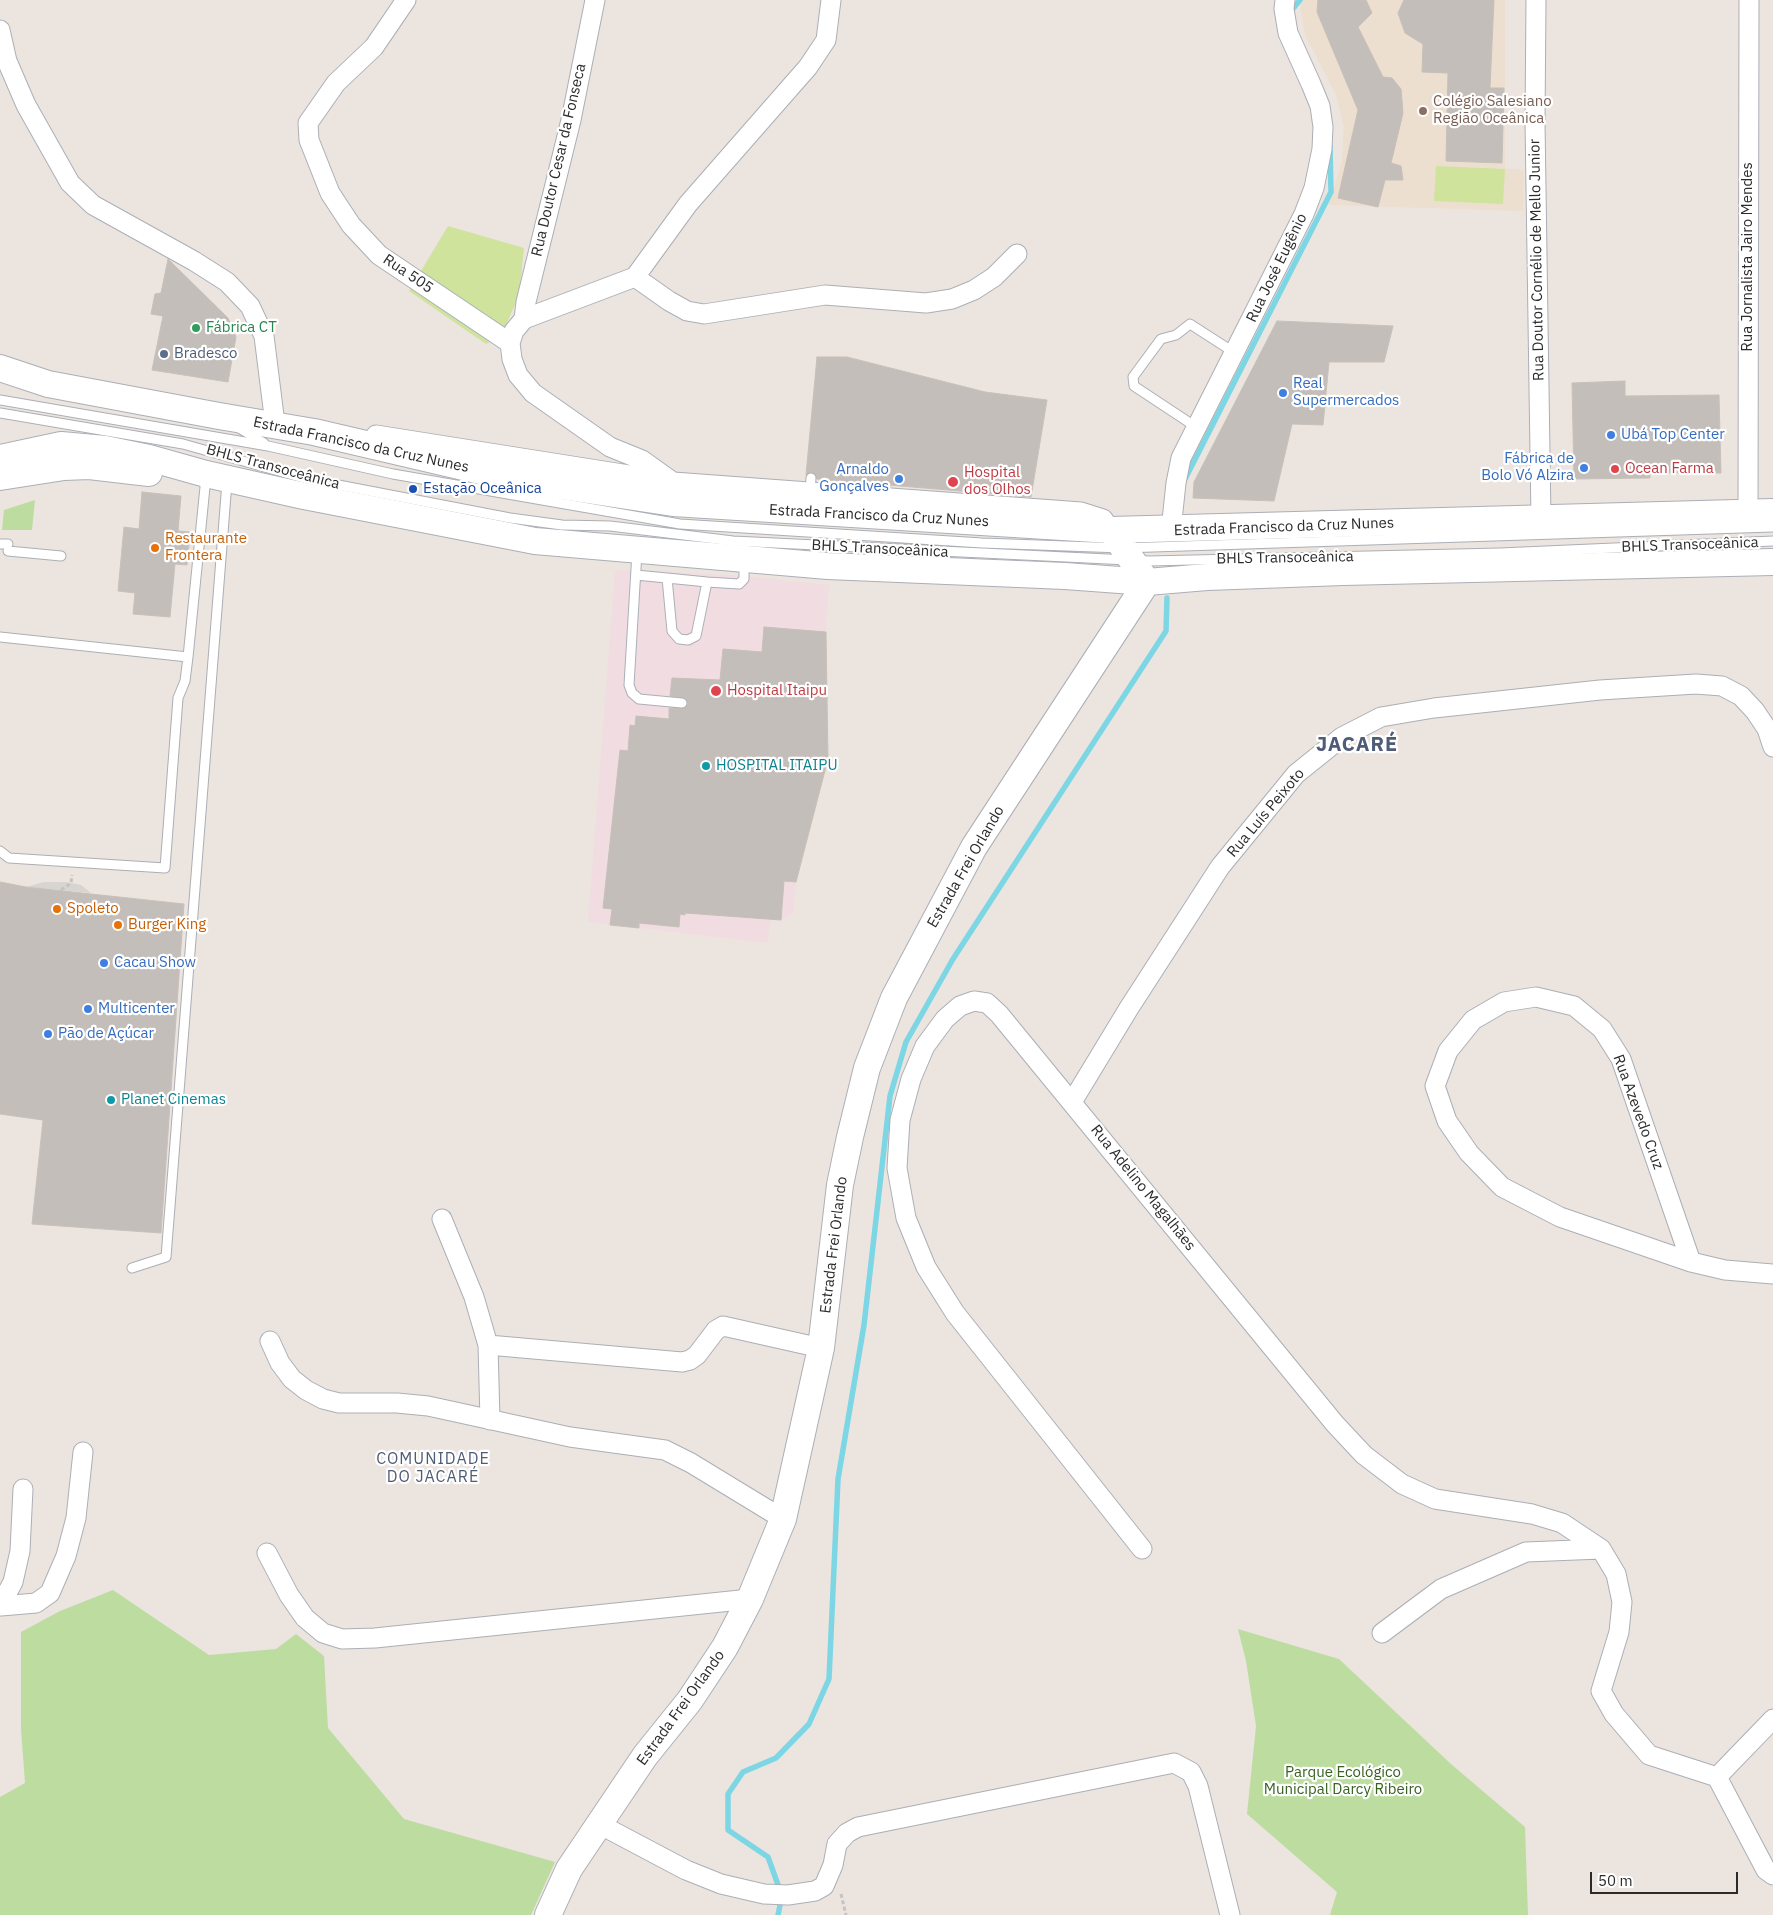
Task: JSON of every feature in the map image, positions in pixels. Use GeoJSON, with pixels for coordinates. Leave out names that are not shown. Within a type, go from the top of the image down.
{"type":"FeatureCollection","features":[{"type":"Feature","properties":{"kind":"main road","name":"Estrada Francisco da Cruz Nunes"},"geometry":{"type":"LineString","coordinates":[[0,368],[48,384],[219,416],[272,435],[341,437],[516,479],[673,503],[1121,546],[1171,530],[1761,513]]}},
{"type":"Feature","properties":{"kind":"main road"},"geometry":{"type":"LineString","coordinates":[[0,458],[61,445],[105,449],[149,458],[209,475],[507,536],[559,543],[745,560],[1147,582],[1207,577],[1333,572],[1773,562]]}},
{"type":"Feature","properties":{"kind":"main road"},"geometry":{"type":"LineString","coordinates":[[0,477],[64,467],[89,466],[152,473],[209,475]]}},
{"type":"Feature","properties":{"kind":"main road"},"geometry":{"type":"LineString","coordinates":[[1121,546],[1147,582]]}},
{"type":"Feature","properties":{"kind":"main road","name":"Estrada Frei Orlando"},"geometry":{"type":"LineString","coordinates":[[548,1915],[569,1869],[645,1756],[695,1693],[725,1647],[750,1599],[783,1519],[821,1348],[840,1185],[850,1137],[867,1068],[894,998],[974,847],[1147,582]]}},
{"type":"Feature","properties":{"kind":"street","name":"Rua 505"},"geometry":{"type":"LineString","coordinates":[[406,0],[374,47],[336,83],[321,102],[308,123],[309,140],[330,193],[351,225],[379,255],[510,343]]}},
{"type":"Feature","properties":{"kind":"street","name":"Rua Doutor Cesar da Fonseca"},"geometry":{"type":"LineString","coordinates":[[524,319],[526,302],[571,120],[595,0]]}},
{"type":"Feature","properties":{"kind":"street"},"geometry":{"type":"LineString","coordinates":[[673,482],[642,460],[610,447],[533,393],[518,375],[512,359],[510,343],[514,331],[524,319],[635,276],[688,204],[808,67],[826,40],[831,0]]}},
{"type":"Feature","properties":{"kind":"street","name":"Rua José Eugênio"},"geometry":{"type":"LineString","coordinates":[[1171,530],[1176,483],[1181,458],[1304,214],[1314,188],[1322,150],[1323,127],[1320,106],[1288,34],[1284,9],[1285,0]]}},
{"type":"Feature","properties":{"kind":"street","name":"Rua Doutor Cornélio de Mello Junior"},"geometry":{"type":"LineString","coordinates":[[1536,0],[1535,122],[1541,520]]}},
{"type":"Feature","properties":{"kind":"street","name":"Rua Jornalista Jairo Mendes"},"geometry":{"type":"LineString","coordinates":[[1749,0],[1761,513]]}},
{"type":"Feature","properties":{"kind":"street"},"geometry":{"type":"LineString","coordinates":[[0,30],[7,61],[26,105],[70,183],[93,205],[194,261],[227,282],[250,306],[264,336],[272,435]]}},
{"type":"Feature","properties":{"kind":"street"},"geometry":{"type":"LineString","coordinates":[[635,276],[669,301],[687,311],[704,314],[825,295],[926,302],[952,299],[974,290],[994,277],[1017,254]]}},
{"type":"Feature","properties":{"kind":"street"},"geometry":{"type":"LineString","coordinates":[[341,437],[379,435],[673,482],[811,486],[1081,512],[1103,520],[1121,546]]}},
{"type":"Feature","properties":{"kind":"street","name":"Rua Luís Peixoto"},"geometry":{"type":"LineString","coordinates":[[1072,1102],[1129,1008],[1220,867],[1296,774],[1342,737],[1381,717],[1434,708],[1600,690],[1696,684],[1722,686],[1741,696],[1755,711],[1767,729],[1773,747]]}},
{"type":"Feature","properties":{"kind":"street","name":"Rua Azevedo Cruz"},"geometry":{"type":"LineString","coordinates":[[1691,1262],[1621,1059],[1602,1029],[1574,1006],[1536,997],[1504,1002],[1473,1020],[1448,1051],[1436,1086],[1447,1121],[1469,1153],[1502,1187],[1560,1217],[1691,1262],[1725,1270],[1773,1274]]}},
{"type":"Feature","properties":{"kind":"street","name":"Rua Adelino Magalhães"},"geometry":{"type":"LineString","coordinates":[[1142,1549],[955,1313],[926,1267],[906,1218],[897,1168],[900,1120],[911,1079],[926,1046],[945,1019],[960,1006],[974,1001],[987,1003],[999,1014],[1335,1424],[1364,1455],[1402,1484],[1435,1499],[1532,1514],[1562,1523],[1602,1549],[1616,1574],[1622,1602],[1619,1632],[1601,1692],[1614,1714],[1649,1755],[1717,1777]]}},
{"type":"Feature","properties":{"kind":"street"},"geometry":{"type":"LineString","coordinates":[[442,1219],[474,1297],[488,1345],[490,1420]]}},
{"type":"Feature","properties":{"kind":"street"},"geometry":{"type":"LineString","coordinates":[[488,1345],[682,1362],[690,1360],[697,1355],[716,1330],[723,1326],[821,1348]]}},
{"type":"Feature","properties":{"kind":"street"},"geometry":{"type":"LineString","coordinates":[[270,1341],[280,1363],[292,1378],[306,1390],[323,1399],[339,1403],[388,1402],[428,1406],[570,1437],[665,1450],[691,1463],[783,1519]]}},
{"type":"Feature","properties":{"kind":"street"},"geometry":{"type":"LineString","coordinates":[[0,1606],[36,1603],[50,1593],[66,1556],[76,1518],[83,1452]]}},
{"type":"Feature","properties":{"kind":"street"},"geometry":{"type":"LineString","coordinates":[[0,1606],[13,1582],[20,1551],[23,1489]]}},
{"type":"Feature","properties":{"kind":"street"},"geometry":{"type":"LineString","coordinates":[[1382,1633],[1441,1589],[1526,1552],[1602,1549]]}},
{"type":"Feature","properties":{"kind":"street"},"geometry":{"type":"LineString","coordinates":[[266,1552],[288,1595],[306,1618],[323,1633],[342,1640],[750,1599]]}},
{"type":"Feature","properties":{"kind":"street"},"geometry":{"type":"LineString","coordinates":[[1773,1719],[1717,1777],[1766,1870],[1773,1875]]}},
{"type":"Feature","properties":{"kind":"street"},"geometry":{"type":"LineString","coordinates":[[599,1824],[686,1870],[721,1884],[764,1894],[788,1895],[815,1891],[824,1886],[833,1864],[837,1844],[847,1833],[858,1826],[1174,1763],[1191,1772],[1198,1786],[1230,1915]]}},
{"type":"Feature","properties":{"kind":"lane"},"geometry":{"type":"LineString","coordinates":[[1196,427],[1134,386],[1133,378],[1161,339],[1176,335],[1190,324],[1235,353]]}},
{"type":"Feature","properties":{"kind":"lane","name":"BHLS Transoceânica"},"geometry":{"type":"LineString","coordinates":[[0,400],[272,435],[393,474],[680,524],[982,542],[1121,546],[1773,527]]}},
{"type":"Feature","properties":{"kind":"lane","name":"BHLS Transoceânica"},"geometry":{"type":"LineString","coordinates":[[0,413],[166,440],[218,452],[306,479],[531,522],[610,526],[733,541],[1500,553],[1773,542]]}},
{"type":"Feature","properties":{"kind":"lane"},"geometry":{"type":"LineString","coordinates":[[105,449],[166,440]]}},
{"type":"Feature","properties":{"kind":"lane"},"geometry":{"type":"LineString","coordinates":[[0,851],[9,858],[165,868],[178,698],[185,681],[209,475]]}},
{"type":"Feature","properties":{"kind":"lane"},"geometry":{"type":"LineString","coordinates":[[132,1268],[166,1257],[209,475]]}},
{"type":"Feature","properties":{"kind":"lane"},"geometry":{"type":"LineString","coordinates":[[5,546],[61,556]]}},
{"type":"Feature","properties":{"kind":"lane"},"geometry":{"type":"LineString","coordinates":[[638,549],[629,685],[632,693],[639,698],[682,703]]}},
{"type":"Feature","properties":{"kind":"lane"},"geometry":{"type":"LineString","coordinates":[[636,574],[739,584],[744,579],[745,560]]}},
{"type":"Feature","properties":{"kind":"lane"},"geometry":{"type":"LineString","coordinates":[[667,578],[672,631],[679,638],[688,640],[696,636],[707,582]]}},
{"type":"Feature","properties":{"kind":"lane"},"geometry":{"type":"LineString","coordinates":[[0,637],[188,657]]}},
{"type":"Feature","properties":{"kind":"shaded area","name":"Colégio Salesiano Região Oceânica"},"geometry":{"type":"Polygon","coordinates":[[[1303,0],[1505,0],[1505,168],[1524,170],[1523,211],[1329,205],[1342,160],[1344,127],[1336,95],[1305,35],[1300,7],[1303,0]]]}},
{"type":"Feature","properties":{"kind":"shaded area","name":"Hospital Itaipu"},"geometry":{"type":"Polygon","coordinates":[[[636,570],[744,576],[829,585],[826,624],[828,759],[796,882],[793,914],[781,920],[771,920],[767,943],[588,922],[615,571],[636,570]]]}},
{"type":"Feature","properties":{"kind":"shaded area"},"geometry":{"type":"Polygon","coordinates":[[[44,882],[65,882],[81,885],[91,893],[26,887],[44,882]]]}},
{"type":"Feature","properties":{"kind":"green space"},"geometry":{"type":"Polygon","coordinates":[[[1436,166],[1505,169],[1503,204],[1434,201],[1436,166]]]}},
{"type":"Feature","properties":{"kind":"green space"},"geometry":{"type":"Polygon","coordinates":[[[448,226],[524,248],[519,295],[501,337],[486,344],[409,291],[448,226]]]}},
{"type":"Feature","properties":{"kind":"green space"},"geometry":{"type":"Polygon","coordinates":[[[35,500],[32,530],[2,530],[4,510],[35,500]]]}},
{"type":"Feature","properties":{"kind":"green space"},"geometry":{"type":"Polygon","coordinates":[[[113,1590],[209,1655],[276,1649],[296,1634],[324,1656],[328,1728],[404,1819],[555,1862],[531,1915],[0,1915],[0,1797],[25,1783],[21,1729],[21,1632],[60,1611],[113,1590]]]}},
{"type":"Feature","properties":{"kind":"green space","name":"Parque Ecológico Municipal Darcy Ribeiro"},"geometry":{"type":"Polygon","coordinates":[[[1238,1629],[1339,1659],[1451,1764],[1525,1827],[1528,1915],[1330,1915],[1337,1892],[1247,1814],[1256,1726],[1246,1661],[1238,1629]]]}},
{"type":"Feature","properties":{"kind":"building"},"geometry":{"type":"Polygon","coordinates":[[[1318,0],[1366,0],[1372,13],[1358,27],[1383,77],[1392,78],[1401,89],[1403,113],[1391,163],[1401,166],[1403,180],[1385,180],[1378,207],[1338,198],[1358,110],[1317,12],[1318,0]]]}},
{"type":"Feature","properties":{"kind":"building"},"geometry":{"type":"Polygon","coordinates":[[[1404,0],[1494,0],[1490,88],[1504,88],[1502,163],[1446,161],[1448,73],[1422,72],[1423,44],[1405,33],[1398,13],[1404,0]]]}},
{"type":"Feature","properties":{"kind":"building","name":"Fábrica CT"},"geometry":{"type":"Polygon","coordinates":[[[168,259],[228,318],[236,337],[228,382],[152,370],[163,316],[151,314],[155,294],[161,293],[168,259]]]}},
{"type":"Feature","properties":{"kind":"building","name":"Real Supermercados"},"geometry":{"type":"Polygon","coordinates":[[[1277,321],[1393,326],[1384,362],[1329,362],[1323,425],[1292,424],[1274,501],[1193,498],[1194,482],[1277,321]]]}},
{"type":"Feature","properties":{"kind":"building"},"geometry":{"type":"Polygon","coordinates":[[[817,357],[847,357],[985,392],[1047,400],[1031,497],[817,479],[812,472],[806,475],[817,357]]]}},
{"type":"Feature","properties":{"kind":"building"},"geometry":{"type":"Polygon","coordinates":[[[1625,381],[1625,396],[1719,395],[1721,473],[1650,473],[1650,478],[1574,479],[1572,383],[1625,381]]]}},
{"type":"Feature","properties":{"kind":"building","name":"Restaurante Frontera"},"geometry":{"type":"Polygon","coordinates":[[[142,492],[181,496],[178,531],[190,532],[187,565],[175,564],[170,617],[133,614],[135,593],[118,591],[124,527],[139,529],[142,492]]]}},
{"type":"Feature","properties":{"kind":"building","name":"Hospital Itaipu"},"geometry":{"type":"Polygon","coordinates":[[[764,627],[826,632],[828,759],[796,882],[784,881],[781,920],[685,913],[685,915],[680,914],[679,927],[639,923],[639,928],[610,925],[612,909],[603,908],[620,750],[628,751],[630,725],[635,726],[636,716],[669,719],[669,708],[685,708],[688,704],[686,698],[670,696],[672,678],[720,680],[723,649],[762,652],[764,627]]]}},
{"type":"Feature","properties":{"kind":"building","name":"Multicenter"},"geometry":{"type":"Polygon","coordinates":[[[0,882],[26,887],[184,904],[161,1233],[32,1224],[43,1120],[0,1114],[0,882]]]}},
{"type":"Feature","properties":{"kind":"waterway"},"geometry":{"type":"LineString","coordinates":[[1292,15],[1291,11],[1300,0]]}},
{"type":"Feature","properties":{"kind":"waterway"},"geometry":{"type":"LineString","coordinates":[[1185,479],[1331,192],[1330,146]]}},
{"type":"Feature","properties":{"kind":"waterway"},"geometry":{"type":"LineString","coordinates":[[778,1915],[782,1896],[768,1857],[728,1830],[728,1794],[743,1772],[776,1758],[809,1724],[829,1679],[838,1479],[864,1325],[890,1096],[906,1042],[953,959],[1166,631],[1167,598]]}},
{"type":"Feature","properties":{"kind":"place","name":"Colégio Salesiano Região Oceânica"},"geometry":{"type":"Point","coordinates":[1423,111]}},
{"type":"Feature","properties":{"kind":"place","name":"Fábrica CT"},"geometry":{"type":"Point","coordinates":[196,328]}},
{"type":"Feature","properties":{"kind":"place","name":"Bradesco"},"geometry":{"type":"Point","coordinates":[164,354]}},
{"type":"Feature","properties":{"kind":"place","name":"Real Supermercados"},"geometry":{"type":"Point","coordinates":[1283,393]}},
{"type":"Feature","properties":{"kind":"place","name":"Ubá Top Center"},"geometry":{"type":"Point","coordinates":[1611,435]}},
{"type":"Feature","properties":{"kind":"place","name":"Fábrica de Bolo Vó Alzira"},"geometry":{"type":"Point","coordinates":[1584,468]}},
{"type":"Feature","properties":{"kind":"place","name":"Ocean Farma"},"geometry":{"type":"Point","coordinates":[1615,469]}},
{"type":"Feature","properties":{"kind":"place","name":"Arnaldo Gonçalves"},"geometry":{"type":"Point","coordinates":[899,479]}},
{"type":"Feature","properties":{"kind":"place","name":"Hospital dos Olhos"},"geometry":{"type":"Point","coordinates":[953,482]}},
{"type":"Feature","properties":{"kind":"place","name":"Estação Oceânica"},"geometry":{"type":"Point","coordinates":[413,489]}},
{"type":"Feature","properties":{"kind":"place","name":"Restaurante Frontera"},"geometry":{"type":"Point","coordinates":[155,548]}},
{"type":"Feature","properties":{"kind":"place","name":"Hospital Itaipu"},"geometry":{"type":"Point","coordinates":[716,691]}},
{"type":"Feature","properties":{"kind":"place","name":"HOSPITAL ITAIPU"},"geometry":{"type":"Point","coordinates":[706,766]}},
{"type":"Feature","properties":{"kind":"place","name":"Spoleto"},"geometry":{"type":"Point","coordinates":[57,909]}},
{"type":"Feature","properties":{"kind":"place","name":"Burger King"},"geometry":{"type":"Point","coordinates":[118,925]}},
{"type":"Feature","properties":{"kind":"place","name":"Cacau Show"},"geometry":{"type":"Point","coordinates":[104,963]}},
{"type":"Feature","properties":{"kind":"place","name":"Multicenter"},"geometry":{"type":"Point","coordinates":[88,1009]}},
{"type":"Feature","properties":{"kind":"place","name":"Pão de Açúcar"},"geometry":{"type":"Point","coordinates":[48,1034]}},
{"type":"Feature","properties":{"kind":"place","name":"Planet Cinemas"},"geometry":{"type":"Point","coordinates":[111,1100]}},
{"type":"Feature","properties":{"kind":"district","name":"JACARÉ"},"geometry":{"type":"Point","coordinates":[1357,745]}},
{"type":"Feature","properties":{"kind":"district","name":"COMUNIDADE DO JACARÉ"},"geometry":{"type":"Point","coordinates":[433,1468]}}]}
